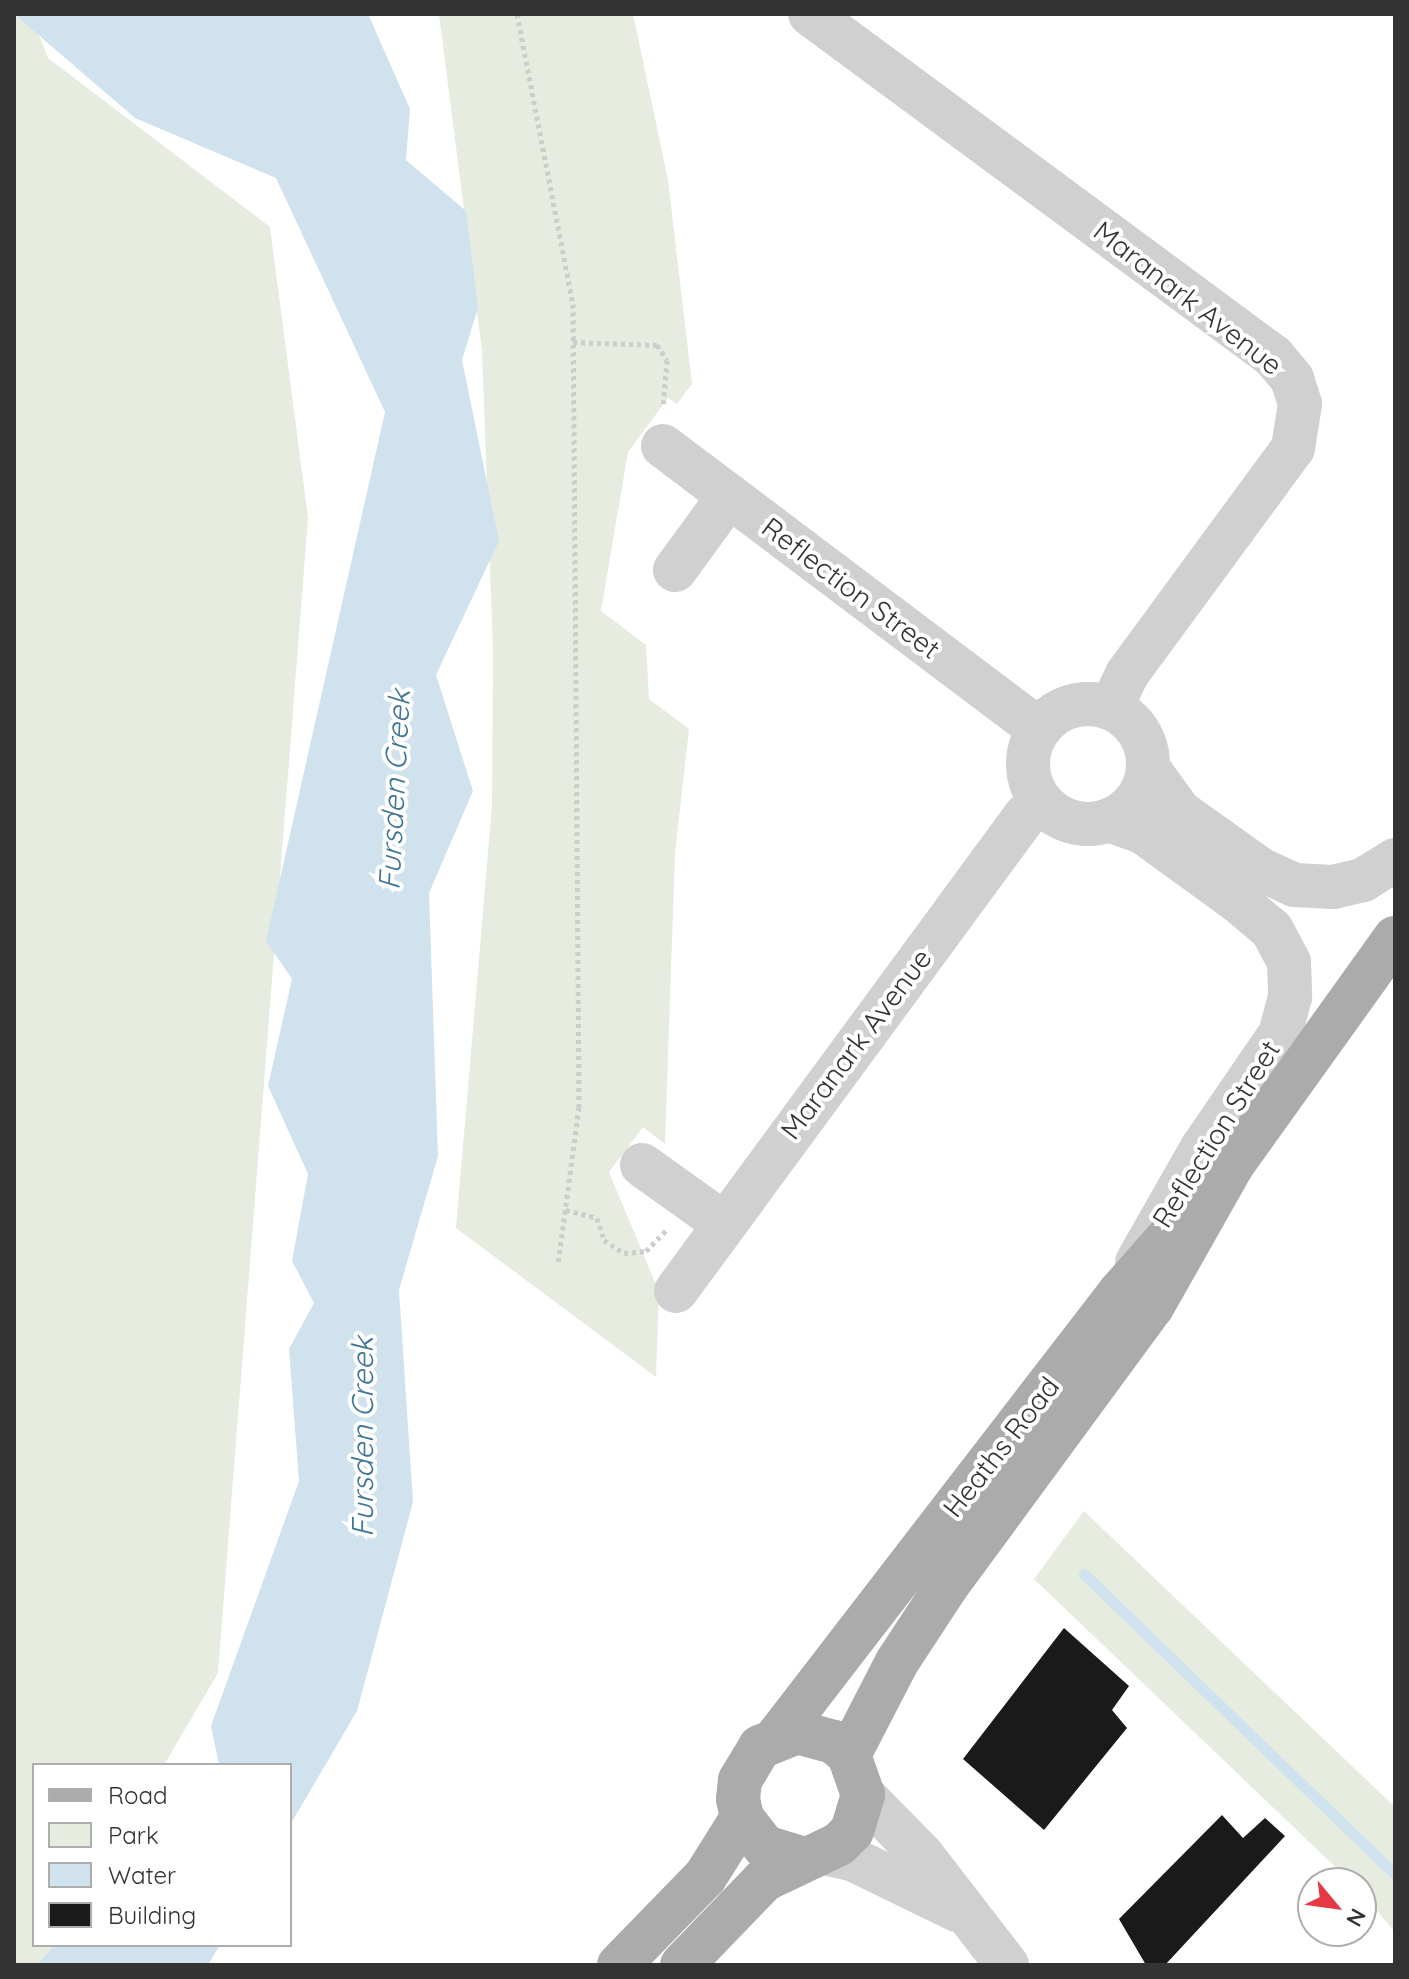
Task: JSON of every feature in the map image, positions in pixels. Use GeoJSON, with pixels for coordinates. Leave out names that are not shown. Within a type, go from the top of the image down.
{"type":"FeatureCollection","features":[{"type":"Feature","properties":{"kind":"main road","name":"Heaths Road"},"geometry":{"type":"LineString","coordinates":[[777,1737],[1120,1292],[1233,1164],[1395,938]]}},
{"type":"Feature","properties":{"kind":"main road","name":"Heaths Road"},"geometry":{"type":"LineString","coordinates":[[856,1775],[897,1662],[1005,1505],[1152,1307],[1233,1164]]}},
{"type":"Feature","properties":{"kind":"main road"},"geometry":{"type":"LineString","coordinates":[[682,1965],[764,1880],[812,1856],[852,1831],[856,1775],[816,1735],[777,1737],[760,1747],[743,1771],[738,1799],[742,1818],[765,1847],[812,1856]]}},
{"type":"Feature","properties":{"kind":"main road"},"geometry":{"type":"LineString","coordinates":[[619,1965],[705,1877],[742,1818]]}},
{"type":"Feature","properties":{"kind":"street","name":"Maranark Avenue"},"geometry":{"type":"LineString","coordinates":[[810,14],[1273,356],[1292,379],[1300,404],[1293,448],[1127,674],[1111,708]]}},
{"type":"Feature","properties":{"kind":"street","name":"Reflection Street"},"geometry":{"type":"LineString","coordinates":[[668,450],[1039,729]]}},
{"type":"Feature","properties":{"kind":"street"},"geometry":{"type":"LineString","coordinates":[[675,570],[729,496]]}},
{"type":"Feature","properties":{"kind":"street"},"geometry":{"type":"LineString","coordinates":[[1148,768],[1136,800],[1109,820],[1073,822],[1042,803],[1028,767],[1039,729],[1071,706],[1111,708],[1139,732],[1148,768],[1180,812],[1260,869],[1294,885],[1333,887],[1363,880],[1395,860]]}},
{"type":"Feature","properties":{"kind":"street","name":"Maranark Avenue"},"geometry":{"type":"LineString","coordinates":[[676,1291],[1025,816],[1042,803]]}},
{"type":"Feature","properties":{"kind":"street","name":"Reflection Street"},"geometry":{"type":"LineString","coordinates":[[1109,820],[1144,833],[1272,930],[1289,962],[1290,997],[1280,1034],[1202,1148],[1120,1292]]}},
{"type":"Feature","properties":{"kind":"street"},"geometry":{"type":"LineString","coordinates":[[642,1165],[723,1223]]}},
{"type":"Feature","properties":{"kind":"street"},"geometry":{"type":"LineString","coordinates":[[856,1775],[1007,1965]]}},
{"type":"Feature","properties":{"kind":"street"},"geometry":{"type":"LineString","coordinates":[[812,1856],[852,1859],[966,1915]]}},
{"type":"Feature","properties":{"kind":"path"},"geometry":{"type":"LineString","coordinates":[[517,14],[573,304],[579,1107],[558,1264]]}},
{"type":"Feature","properties":{"kind":"path"},"geometry":{"type":"LineString","coordinates":[[573,342],[649,341],[663,352],[663,410],[687,431],[668,450]]}},
{"type":"Feature","properties":{"kind":"path"},"geometry":{"type":"LineString","coordinates":[[566,1210],[597,1218],[604,1240],[624,1253],[646,1251],[671,1224]]}},
{"type":"Feature","properties":{"kind":"green space"},"geometry":{"type":"Polygon","coordinates":[[[14,14],[31,14],[48,58],[270,227],[308,518],[218,1673],[165,1763],[32,1763],[32,1947],[55,1947],[45,1965],[14,1965],[14,14]]]}},
{"type":"Feature","properties":{"kind":"green space"},"geometry":{"type":"Polygon","coordinates":[[[439,14],[633,14],[668,180],[692,384],[677,404],[668,398],[628,452],[601,611],[646,645],[649,699],[689,729],[675,853],[665,1144],[643,1127],[609,1172],[659,1292],[656,1377],[456,1228],[492,806],[493,651],[482,351],[439,14]]]}},
{"type":"Feature","properties":{"kind":"green space"},"geometry":{"type":"Polygon","coordinates":[[[1084,1511],[1395,1807],[1395,1932],[1377,1911],[1377,1867],[1335,1867],[1034,1579],[1084,1511]]]}},
{"type":"Feature","properties":{"kind":"water","name":"Fursden Creek"},"geometry":{"type":"Polygon","coordinates":[[[14,14],[368,14],[410,109],[406,160],[466,211],[478,308],[462,360],[499,541],[436,675],[473,791],[429,893],[438,1156],[399,1290],[413,1502],[357,1711],[292,1822],[292,1763],[219,1763],[211,1726],[299,1481],[289,1349],[314,1303],[292,1261],[308,1174],[268,1086],[292,979],[266,941],[385,412],[276,178],[135,118],[14,14]]]}},
{"type":"Feature","properties":{"kind":"water"},"geometry":{"type":"Polygon","coordinates":[[[53,1947],[219,1947],[208,1965],[37,1965],[53,1947]]]}},
{"type":"Feature","properties":{"kind":"building"},"geometry":{"type":"Polygon","coordinates":[[[1064,1628],[1129,1686],[1112,1710],[1127,1728],[1044,1830],[963,1759],[1064,1628]]]}},
{"type":"Feature","properties":{"kind":"building"},"geometry":{"type":"Polygon","coordinates":[[[1222,1815],[1243,1838],[1265,1818],[1285,1836],[1165,1965],[1146,1965],[1119,1919],[1222,1815]]]}},
{"type":"Feature","properties":{"kind":"waterway"},"geometry":{"type":"LineString","coordinates":[[1084,1574],[1395,1874]]}}]}
